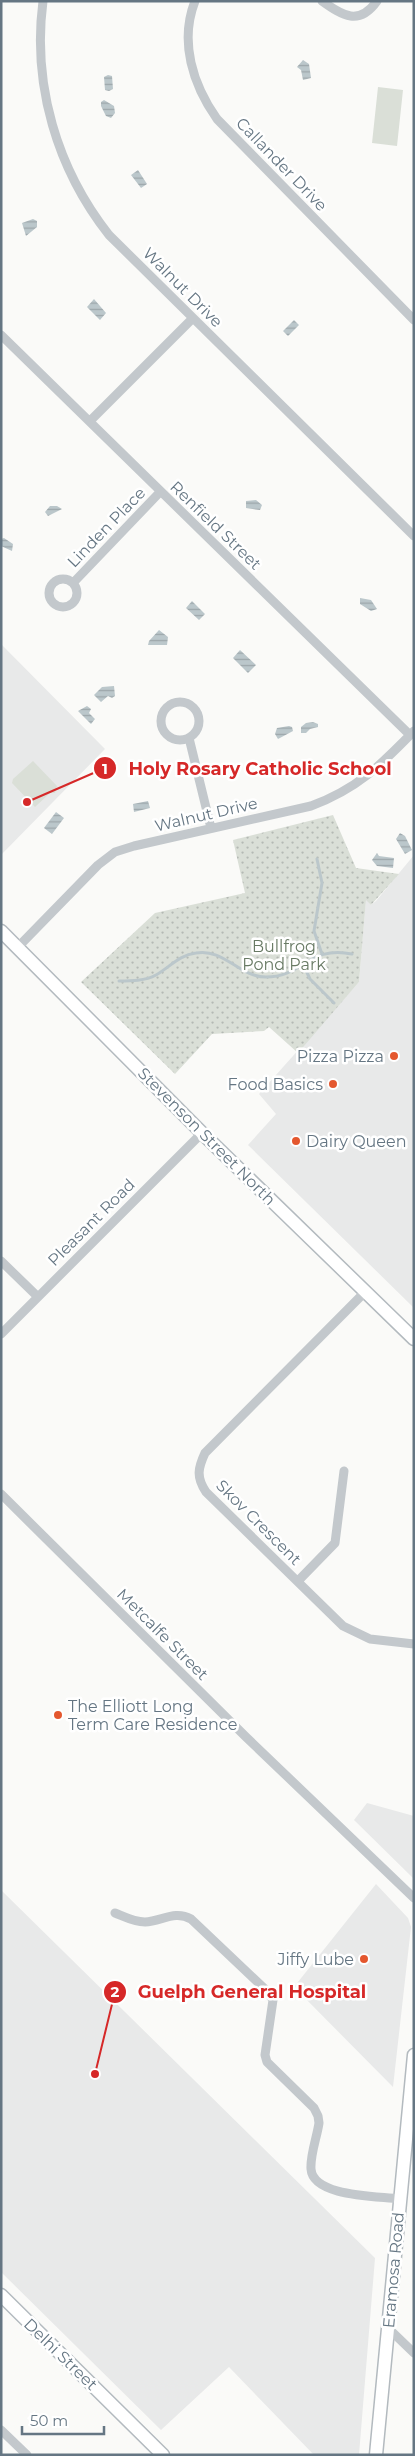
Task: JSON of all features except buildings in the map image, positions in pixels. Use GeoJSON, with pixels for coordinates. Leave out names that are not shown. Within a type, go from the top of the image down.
{"type":"FeatureCollection","features":[{"type":"Feature","properties":{"kind":"main road","name":"Stevenson Street North"},"geometry":{"type":"LineString","coordinates":[[1,931],[202,1133],[414,1339]]}},
{"type":"Feature","properties":{"kind":"main road","name":"Eramosa Road"},"geometry":{"type":"LineString","coordinates":[[376,2455],[399,2199],[410,2125],[414,2055]]}},
{"type":"Feature","properties":{"kind":"main road","name":"Delhi Street"},"geometry":{"type":"LineString","coordinates":[[1,2295],[163,2455]]}},
{"type":"Feature","properties":{"kind":"street","name":"Walnut Drive"},"geometry":{"type":"LineString","coordinates":[[43,1],[40,44],[44,93],[57,142],[77,188],[93,215],[109,235],[414,536]]}},
{"type":"Feature","properties":{"kind":"street","name":"Callander Drive"},"geometry":{"type":"LineString","coordinates":[[195,1],[190,13],[188,42],[192,72],[202,98],[217,120],[414,320]]}},
{"type":"Feature","properties":{"kind":"street"},"geometry":{"type":"LineString","coordinates":[[322,1],[342,14],[350,16],[366,13],[377,1]]}},
{"type":"Feature","properties":{"kind":"street"},"geometry":{"type":"LineString","coordinates":[[90,421],[193,318]]}},
{"type":"Feature","properties":{"kind":"street","name":"Renfield Street"},"geometry":{"type":"LineString","coordinates":[[1,335],[160,492],[412,733]]}},
{"type":"Feature","properties":{"kind":"street","name":"Linden Place"},"geometry":{"type":"LineString","coordinates":[[73,583],[160,492]]}},
{"type":"Feature","properties":{"kind":"street"},"geometry":{"type":"LineString","coordinates":[[183,702],[189,704],[197,712],[198,728],[189,738],[183,740],[170,737],[162,726],[163,714],[171,704],[183,702]]}},
{"type":"Feature","properties":{"kind":"street","name":"Walnut Drive"},"geometry":{"type":"LineString","coordinates":[[18,947],[98,865],[115,852],[134,846],[311,806],[350,790],[382,764],[412,733]]}},
{"type":"Feature","properties":{"kind":"street"},"geometry":{"type":"LineString","coordinates":[[189,738],[211,828]]}},
{"type":"Feature","properties":{"kind":"street","name":"Pleasant Road"},"geometry":{"type":"LineString","coordinates":[[1,1334],[202,1133]]}},
{"type":"Feature","properties":{"kind":"street"},"geometry":{"type":"LineString","coordinates":[[1,1261],[37,1296]]}},
{"type":"Feature","properties":{"kind":"street","name":"Skov Crescent"},"geometry":{"type":"LineString","coordinates":[[364,1292],[214,1442],[204,1453],[198,1469],[200,1482],[206,1492],[343,1626],[361,1636],[414,1644]]}},
{"type":"Feature","properties":{"kind":"street"},"geometry":{"type":"LineString","coordinates":[[298,1581],[335,1543],[344,1471]]}},
{"type":"Feature","properties":{"kind":"street","name":"Metcalfe Street"},"geometry":{"type":"LineString","coordinates":[[1,1494],[246,1737],[414,1898]]}},
{"type":"Feature","properties":{"kind":"street"},"geometry":{"type":"LineString","coordinates":[[115,1913],[131,1920],[146,1922],[171,1915],[184,1915],[191,1919],[267,1991],[273,2000],[273,2008],[265,2055],[267,2062],[314,2108],[318,2116],[319,2123],[311,2170],[317,2183],[328,2190],[399,2199]]}},
{"type":"Feature","properties":{"kind":"street"},"geometry":{"type":"LineString","coordinates":[[388,2328],[414,2353]]}},
{"type":"Feature","properties":{"kind":"street"},"geometry":{"type":"LineString","coordinates":[[1,2430],[26,2455]]}},
{"type":"Feature","properties":{"kind":"shaded area"},"geometry":{"type":"Polygon","coordinates":[[[303,60],[309,64],[311,78],[303,80],[301,70],[297,67],[303,60]]]}},
{"type":"Feature","properties":{"kind":"shaded area"},"geometry":{"type":"Polygon","coordinates":[[[112,76],[113,89],[109,91],[105,90],[104,77],[112,76]]]}},
{"type":"Feature","properties":{"kind":"shaded area"},"geometry":{"type":"Polygon","coordinates":[[[104,100],[114,106],[115,113],[111,118],[106,116],[101,106],[101,102],[104,100]]]}},
{"type":"Feature","properties":{"kind":"shaded area"},"geometry":{"type":"Polygon","coordinates":[[[138,170],[147,184],[141,188],[131,175],[138,170]]]}},
{"type":"Feature","properties":{"kind":"shaded area"},"geometry":{"type":"Polygon","coordinates":[[[33,219],[37,221],[37,227],[26,236],[22,223],[33,219]]]}},
{"type":"Feature","properties":{"kind":"shaded area"},"geometry":{"type":"Polygon","coordinates":[[[94,299],[106,313],[100,320],[87,307],[94,299]]]}},
{"type":"Feature","properties":{"kind":"shaded area"},"geometry":{"type":"Polygon","coordinates":[[[294,320],[299,325],[288,336],[283,331],[294,320]]]}},
{"type":"Feature","properties":{"kind":"shaded area"},"geometry":{"type":"Polygon","coordinates":[[[256,500],[262,505],[260,510],[246,508],[246,501],[256,500]]]}},
{"type":"Feature","properties":{"kind":"shaded area"},"geometry":{"type":"Polygon","coordinates":[[[50,506],[57,506],[62,509],[48,516],[45,512],[50,506]]]}},
{"type":"Feature","properties":{"kind":"shaded area"},"geometry":{"type":"Polygon","coordinates":[[[4,538],[13,544],[12,551],[1,546],[1,539],[4,538]]]}},
{"type":"Feature","properties":{"kind":"shaded area"},"geometry":{"type":"Polygon","coordinates":[[[360,598],[371,600],[377,609],[371,611],[360,604],[360,598]]]}},
{"type":"Feature","properties":{"kind":"shaded area"},"geometry":{"type":"Polygon","coordinates":[[[192,601],[205,614],[199,620],[186,608],[192,601]]]}},
{"type":"Feature","properties":{"kind":"shaded area"},"geometry":{"type":"Polygon","coordinates":[[[159,630],[168,637],[167,645],[148,645],[149,641],[159,630]]]}},
{"type":"Feature","properties":{"kind":"shaded area"},"geometry":{"type":"Polygon","coordinates":[[[1,644],[105,749],[1,855],[1,644]]]}},
{"type":"Feature","properties":{"kind":"shaded area"},"geometry":{"type":"Polygon","coordinates":[[[240,650],[256,665],[248,673],[233,658],[240,650]]]}},
{"type":"Feature","properties":{"kind":"shaded area"},"geometry":{"type":"Polygon","coordinates":[[[114,686],[115,696],[112,698],[108,696],[101,702],[94,695],[102,687],[114,686]]]}},
{"type":"Feature","properties":{"kind":"shaded area"},"geometry":{"type":"Polygon","coordinates":[[[87,706],[91,709],[89,713],[95,719],[91,724],[78,711],[87,706]]]}},
{"type":"Feature","properties":{"kind":"shaded area"},"geometry":{"type":"Polygon","coordinates":[[[313,722],[318,724],[318,727],[310,729],[306,733],[301,733],[301,727],[306,723],[313,722]]]}},
{"type":"Feature","properties":{"kind":"shaded area"},"geometry":{"type":"Polygon","coordinates":[[[292,727],[293,731],[278,739],[275,734],[277,728],[292,727]]]}},
{"type":"Feature","properties":{"kind":"shaded area"},"geometry":{"type":"Polygon","coordinates":[[[148,801],[150,808],[134,812],[133,804],[148,801]]]}},
{"type":"Feature","properties":{"kind":"shaded area"},"geometry":{"type":"Polygon","coordinates":[[[56,812],[64,818],[52,834],[44,828],[56,812]]]}},
{"type":"Feature","properties":{"kind":"shaded area"},"geometry":{"type":"Polygon","coordinates":[[[400,833],[405,836],[412,850],[405,854],[396,839],[400,833]]]}},
{"type":"Feature","properties":{"kind":"shaded area"},"geometry":{"type":"Polygon","coordinates":[[[377,853],[379,856],[394,858],[393,868],[377,866],[372,860],[377,853]]]}},
{"type":"Feature","properties":{"kind":"shaded area"},"geometry":{"type":"Polygon","coordinates":[[[414,855],[414,1308],[248,1145],[276,1114],[259,1094],[359,982],[366,899],[371,905],[376,901],[414,855]]]}},
{"type":"Feature","properties":{"kind":"shaded area"},"geometry":{"type":"Polygon","coordinates":[[[367,1803],[414,1816],[414,1879],[354,1820],[367,1803]]]}},
{"type":"Feature","properties":{"kind":"shaded area"},"geometry":{"type":"Polygon","coordinates":[[[376,1884],[408,1918],[411,1927],[393,2087],[294,1987],[376,1884]]]}},
{"type":"Feature","properties":{"kind":"shaded area"},"geometry":{"type":"Polygon","coordinates":[[[1,1890],[375,2258],[359,2455],[314,2455],[229,2367],[161,2430],[1,2272],[1,1890]]]}},
{"type":"Feature","properties":{"kind":"green space"},"geometry":{"type":"Polygon","coordinates":[[[378,87],[403,90],[397,146],[372,143],[378,87]]]}},
{"type":"Feature","properties":{"kind":"green space"},"geometry":{"type":"Polygon","coordinates":[[[33,761],[57,786],[55,793],[50,793],[35,807],[12,783],[13,779],[33,761]]]}},
{"type":"Feature","properties":{"kind":"green space","name":"Bullfrog Pond Park"},"geometry":{"type":"Polygon","coordinates":[[[333,815],[356,868],[399,874],[371,905],[366,900],[359,982],[298,1053],[269,1027],[264,1031],[212,1034],[175,1074],[81,982],[155,913],[245,893],[233,840],[333,815]]]}},
{"type":"Feature","properties":{"kind":"waterway"},"geometry":{"type":"LineString","coordinates":[[317,859],[322,883],[314,931],[322,954]]}},
{"type":"Feature","properties":{"kind":"waterway"},"geometry":{"type":"LineString","coordinates":[[119,981],[152,977],[180,959],[196,953],[215,955],[248,973],[266,977],[279,976],[316,957],[326,954],[337,952],[352,954]]}},
{"type":"Feature","properties":{"kind":"waterway"},"geometry":{"type":"LineString","coordinates":[[303,964],[310,979],[334,1003]]}},
{"type":"Feature","properties":{"kind":"place","name":"Holy Rosary Catholic School"},"geometry":{"type":"Point","coordinates":[27,802]}},
{"type":"Feature","properties":{"kind":"place","name":"Pizza Pizza"},"geometry":{"type":"Point","coordinates":[394,1056]}},
{"type":"Feature","properties":{"kind":"place","name":"Food Basics"},"geometry":{"type":"Point","coordinates":[333,1084]}},
{"type":"Feature","properties":{"kind":"place","name":"Dairy Queen"},"geometry":{"type":"Point","coordinates":[296,1141]}},
{"type":"Feature","properties":{"kind":"place","name":"The Elliott Long Term Care Residence"},"geometry":{"type":"Point","coordinates":[58,1715]}},
{"type":"Feature","properties":{"kind":"place","name":"Jiffy Lube"},"geometry":{"type":"Point","coordinates":[364,1959]}},
{"type":"Feature","properties":{"kind":"place","name":"Guelph General Hospital"},"geometry":{"type":"Point","coordinates":[95,2074]}}]}
